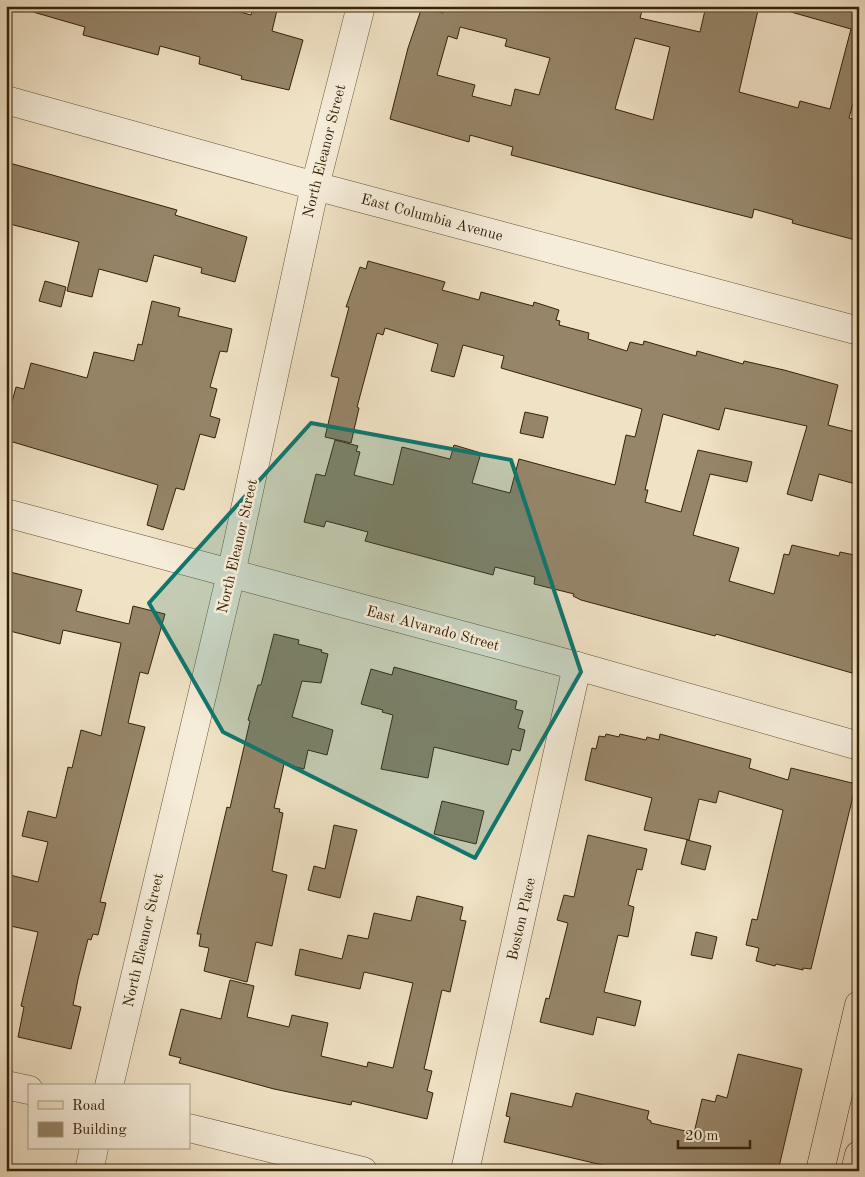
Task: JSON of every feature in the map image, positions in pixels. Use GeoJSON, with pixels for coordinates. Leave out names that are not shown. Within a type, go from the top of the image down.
{"type":"FeatureCollection","features":[{"type":"Feature","properties":{"kind":"main road"},"geometry":{"type":"LineString","coordinates":[[820,1171],[859,1005]]}},
{"type":"Feature","properties":{"kind":"main road"},"geometry":{"type":"LineString","coordinates":[[855,1171],[859,1155]]}},
{"type":"Feature","properties":{"kind":"street","name":"North Eleanor Street"},"geometry":{"type":"LineString","coordinates":[[109,1084],[232,574],[315,186],[361,6]]}},
{"type":"Feature","properties":{"kind":"street","name":"East Columbia Avenue"},"geometry":{"type":"LineString","coordinates":[[6,100],[315,186],[859,331]]}},
{"type":"Feature","properties":{"kind":"street","name":"East Alvarado Street"},"geometry":{"type":"LineString","coordinates":[[6,513],[577,666],[859,746]]}},
{"type":"Feature","properties":{"kind":"street","name":"Boston Place"},"geometry":{"type":"LineString","coordinates":[[465,1171],[577,666]]}},
{"type":"Feature","properties":{"kind":"street"},"geometry":{"type":"LineString","coordinates":[[6,1085],[28,1090]]}},
{"type":"Feature","properties":{"kind":"street"},"geometry":{"type":"LineString","coordinates":[[190,1128],[363,1171]]}},
{"type":"Feature","properties":{"kind":"street"},"geometry":{"type":"LineString","coordinates":[[89,1171],[94,1150]]}},
{"type":"Feature","properties":{"kind":"highlighted area"},"geometry":{"type":"Polygon","coordinates":[[[311,423],[511,460],[581,672],[475,858],[223,732],[149,603],[311,423]]]}},
{"type":"Feature","properties":{"kind":"building"},"geometry":{"type":"Polygon","coordinates":[[[33,6],[219,6],[251,15],[253,6],[278,6],[272,31],[303,40],[289,90],[241,79],[242,76],[199,64],[200,57],[160,46],[158,55],[83,35],[85,27],[33,12],[33,6]]]}},
{"type":"Feature","properties":{"kind":"building"},"geometry":{"type":"Polygon","coordinates":[[[443,6],[623,6],[642,11],[640,18],[700,32],[706,6],[759,6],[739,92],[798,108],[800,101],[830,109],[851,29],[791,12],[792,6],[859,6],[859,81],[849,118],[859,121],[859,241],[792,223],[793,220],[754,209],[752,218],[658,194],[511,155],[513,147],[470,135],[469,142],[390,119],[408,48],[422,7],[443,13],[443,6]],[[460,27],[457,39],[448,36],[437,75],[475,85],[472,96],[511,106],[515,89],[539,95],[550,58],[505,46],[507,39],[460,27]],[[635,38],[615,109],[653,120],[670,47],[635,38]]]}},
{"type":"Feature","properties":{"kind":"building"},"geometry":{"type":"Polygon","coordinates":[[[6,162],[177,210],[175,215],[247,237],[235,282],[201,273],[202,268],[154,255],[147,282],[99,269],[92,297],[67,291],[79,242],[6,223],[6,162]]]}},
{"type":"Feature","properties":{"kind":"building"},"geometry":{"type":"Polygon","coordinates":[[[368,261],[445,282],[442,290],[479,300],[481,292],[533,306],[534,302],[559,310],[556,320],[560,321],[559,325],[589,333],[588,339],[627,351],[630,342],[643,345],[644,341],[696,356],[697,351],[743,364],[744,361],[784,370],[838,385],[828,425],[859,433],[859,485],[819,474],[812,501],[787,494],[807,426],[725,408],[719,430],[663,414],[645,490],[648,490],[645,502],[681,512],[698,450],[752,462],[747,482],[710,474],[693,535],[739,548],[729,581],[774,594],[784,554],[789,555],[792,545],[839,556],[840,552],[859,556],[859,675],[716,634],[715,636],[581,600],[573,596],[574,594],[534,584],[535,577],[495,567],[493,575],[365,541],[368,532],[326,521],[324,527],[304,522],[316,474],[325,476],[335,440],[358,446],[356,451],[360,452],[354,475],[393,485],[402,447],[450,459],[454,445],[481,453],[472,483],[510,493],[519,459],[615,485],[626,435],[635,437],[642,409],[501,368],[504,356],[463,345],[454,377],[431,371],[438,344],[385,328],[383,335],[377,333],[357,407],[359,408],[351,443],[325,437],[339,378],[331,376],[349,307],[346,307],[360,267],[366,269],[368,261]]]}},
{"type":"Feature","properties":{"kind":"building"},"geometry":{"type":"Polygon","coordinates":[[[45,281],[66,287],[61,307],[39,301],[45,281]]]}},
{"type":"Feature","properties":{"kind":"building"},"geometry":{"type":"Polygon","coordinates":[[[152,301],[180,308],[178,316],[232,329],[227,352],[220,351],[210,387],[217,389],[210,416],[220,419],[215,438],[200,434],[184,490],[176,488],[163,530],[147,525],[158,485],[6,440],[6,424],[16,387],[24,389],[31,363],[87,378],[94,352],[134,361],[138,344],[142,345],[152,301]]]}},
{"type":"Feature","properties":{"kind":"building"},"geometry":{"type":"Polygon","coordinates":[[[525,412],[548,417],[543,438],[520,433],[525,412]]]}},
{"type":"Feature","properties":{"kind":"building"},"geometry":{"type":"Polygon","coordinates":[[[6,571],[82,590],[76,611],[129,624],[133,606],[165,614],[148,674],[140,672],[128,723],[145,727],[100,902],[106,903],[98,935],[93,934],[91,940],[88,939],[78,979],[73,1005],[81,1007],[71,1049],[18,1037],[24,1007],[21,1006],[38,932],[6,925],[6,874],[38,882],[48,842],[22,836],[28,811],[56,818],[68,767],[72,768],[81,730],[101,736],[121,643],[63,630],[60,644],[6,630],[6,571]]]}},
{"type":"Feature","properties":{"kind":"building"},"geometry":{"type":"Polygon","coordinates":[[[274,634],[299,640],[298,644],[322,650],[321,652],[328,654],[321,683],[302,681],[292,717],[333,730],[327,755],[308,750],[304,769],[284,764],[274,808],[280,809],[279,812],[283,813],[272,871],[287,875],[272,946],[256,942],[247,982],[204,971],[209,948],[199,946],[201,934],[197,934],[227,807],[230,808],[250,721],[248,720],[258,685],[261,685],[274,634]]]}},
{"type":"Feature","properties":{"kind":"building"},"geometry":{"type":"Polygon","coordinates":[[[394,667],[517,701],[515,709],[523,711],[518,728],[525,730],[520,751],[512,749],[508,765],[434,747],[428,778],[381,769],[393,715],[361,704],[371,669],[392,675],[394,667]]]}},
{"type":"Feature","properties":{"kind":"building"},"geometry":{"type":"Polygon","coordinates":[[[606,734],[619,737],[620,734],[646,740],[647,737],[659,740],[660,734],[751,759],[749,768],[788,780],[791,768],[856,784],[811,969],[803,968],[803,970],[776,964],[775,966],[756,961],[759,948],[746,945],[752,919],[757,920],[783,810],[719,791],[716,803],[699,799],[689,840],[644,830],[652,798],[585,780],[592,748],[596,749],[599,736],[605,737],[606,734]]]}},
{"type":"Feature","properties":{"kind":"building"},"geometry":{"type":"Polygon","coordinates":[[[442,801],[484,811],[476,844],[434,834],[442,801]]]}},
{"type":"Feature","properties":{"kind":"building"},"geometry":{"type":"Polygon","coordinates":[[[334,825],[357,830],[340,898],[308,890],[314,866],[325,869],[334,825]]]}},
{"type":"Feature","properties":{"kind":"building"},"geometry":{"type":"Polygon","coordinates":[[[588,835],[647,849],[642,870],[637,869],[628,905],[634,907],[628,937],[618,935],[604,992],[641,1001],[635,1026],[597,1017],[593,1035],[540,1022],[546,998],[549,999],[568,923],[557,920],[564,895],[574,897],[588,835]]]}},
{"type":"Feature","properties":{"kind":"building"},"geometry":{"type":"Polygon","coordinates":[[[687,840],[711,846],[705,870],[681,864],[687,840]]]}},
{"type":"Feature","properties":{"kind":"building"},"geometry":{"type":"Polygon","coordinates":[[[417,896],[463,907],[460,920],[466,921],[450,992],[442,990],[424,1069],[432,1071],[427,1091],[433,1093],[427,1119],[352,1101],[351,1105],[274,1089],[179,1063],[181,1058],[169,1055],[181,1009],[221,1019],[230,980],[254,986],[247,1017],[289,1027],[292,1015],[328,1023],[321,1056],[367,1067],[368,1062],[393,1068],[413,983],[364,972],[360,989],[295,975],[300,949],[342,959],[348,935],[368,939],[374,913],[411,921],[417,896]]]}},
{"type":"Feature","properties":{"kind":"building"},"geometry":{"type":"Polygon","coordinates":[[[696,932],[717,937],[712,959],[691,955],[696,932]]]}},
{"type":"Feature","properties":{"kind":"building"},"geometry":{"type":"Polygon","coordinates":[[[738,1054],[802,1069],[778,1171],[628,1171],[504,1142],[510,1117],[506,1116],[511,1093],[572,1107],[576,1093],[649,1111],[647,1119],[651,1123],[694,1133],[702,1099],[715,1102],[717,1095],[727,1098],[738,1054]]]}}]}
